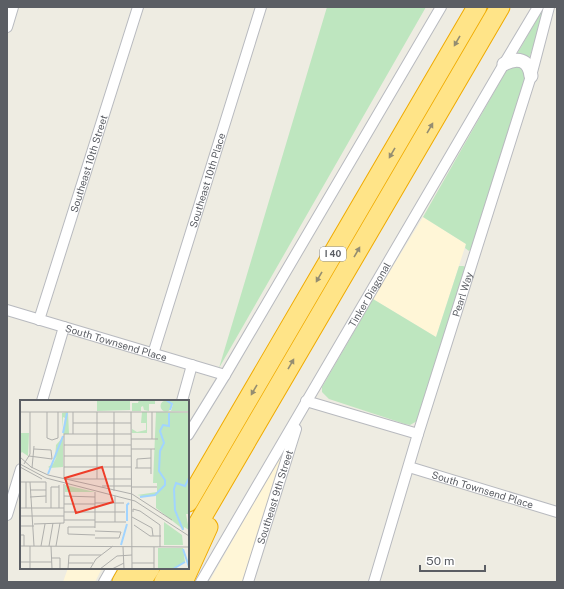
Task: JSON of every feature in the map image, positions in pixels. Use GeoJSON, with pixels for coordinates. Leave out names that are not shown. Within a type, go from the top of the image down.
{"type":"FeatureCollection","features":[{"type":"Feature","properties":{"kind":"highway","name":"I 40"},"geometry":{"type":"LineString","coordinates":[[189,500],[477,7]]}},
{"type":"Feature","properties":{"kind":"highway","name":"I 40"},"geometry":{"type":"LineString","coordinates":[[189,539],[500,7]]}},
{"type":"Feature","properties":{"kind":"highway"},"geometry":{"type":"LineString","coordinates":[[189,568],[243,446]]}},
{"type":"Feature","properties":{"kind":"highway"},"geometry":{"type":"LineString","coordinates":[[122,582],[129,569]]}},
{"type":"Feature","properties":{"kind":"highway"},"geometry":{"type":"LineString","coordinates":[[141,582],[149,569]]}},
{"type":"Feature","properties":{"kind":"highway"},"geometry":{"type":"LineString","coordinates":[[164,582],[171,569]]}},
{"type":"Feature","properties":{"kind":"highway"},"geometry":{"type":"LineString","coordinates":[[183,582],[189,569]]}},
{"type":"Feature","properties":{"kind":"street"},"geometry":{"type":"LineString","coordinates":[[7,27],[13,7]]}},
{"type":"Feature","properties":{"kind":"street","name":"Southeast 10th Street"},"geometry":{"type":"LineString","coordinates":[[39,320],[138,7]]}},
{"type":"Feature","properties":{"kind":"street","name":"Southeast 10th Place"},"geometry":{"type":"LineString","coordinates":[[153,354],[261,7]]}},
{"type":"Feature","properties":{"kind":"street"},"geometry":{"type":"LineString","coordinates":[[189,433],[225,375],[441,7]]}},
{"type":"Feature","properties":{"kind":"street","name":"Tinker Diagonal"},"geometry":{"type":"LineString","coordinates":[[201,582],[538,7]]}},
{"type":"Feature","properties":{"kind":"street","name":"Pearl Way"},"geometry":{"type":"LineString","coordinates":[[374,582],[418,434],[531,76],[549,7]]}},
{"type":"Feature","properties":{"kind":"street"},"geometry":{"type":"LineString","coordinates":[[504,64],[513,60],[521,61],[529,67],[531,76]]}},
{"type":"Feature","properties":{"kind":"street","name":"South Townsend Place"},"geometry":{"type":"LineString","coordinates":[[7,310],[225,375]]}},
{"type":"Feature","properties":{"kind":"street"},"geometry":{"type":"LineString","coordinates":[[42,400],[64,327]]}},
{"type":"Feature","properties":{"kind":"street"},"geometry":{"type":"LineString","coordinates":[[182,400],[192,365]]}},
{"type":"Feature","properties":{"kind":"street"},"geometry":{"type":"LineString","coordinates":[[306,401],[418,434]]}},
{"type":"Feature","properties":{"kind":"street","name":"Southeast 9th Street"},"geometry":{"type":"LineString","coordinates":[[248,582],[301,412]]}},
{"type":"Feature","properties":{"kind":"street","name":"South Townsend Place"},"geometry":{"type":"LineString","coordinates":[[409,468],[557,512]]}},
{"type":"Feature","properties":{"kind":"street"},"geometry":{"type":"LineString","coordinates":[[7,515],[20,472]]}},
{"type":"Feature","properties":{"kind":"street"},"geometry":{"type":"LineString","coordinates":[[104,582],[111,569]]}},
{"type":"Feature","properties":{"kind":"shaded area"},"geometry":{"type":"Polygon","coordinates":[[[423,217],[466,244],[436,337],[373,299],[423,217]]]}},
{"type":"Feature","properties":{"kind":"shaded area"},"geometry":{"type":"Polygon","coordinates":[[[280,457],[283,458],[245,582],[209,582],[280,457]]]}},
{"type":"Feature","properties":{"kind":"shaded area"},"geometry":{"type":"Polygon","coordinates":[[[68,569],[102,569],[95,582],[63,582],[68,569]]]}},
{"type":"Feature","properties":{"kind":"green space"},"geometry":{"type":"Polygon","coordinates":[[[327,7],[426,7],[219,368],[327,7]]]}},
{"type":"Feature","properties":{"kind":"green space"},"geometry":{"type":"Polygon","coordinates":[[[544,7],[546,7],[529,59],[517,54],[544,7]]]}},
{"type":"Feature","properties":{"kind":"green space"},"geometry":{"type":"Polygon","coordinates":[[[509,66],[521,66],[525,79],[471,249],[469,251],[465,248],[466,244],[423,217],[509,66]]]}},
{"type":"Feature","properties":{"kind":"green space"},"geometry":{"type":"Polygon","coordinates":[[[459,266],[466,267],[419,420],[410,425],[405,424],[329,399],[322,392],[322,387],[373,299],[436,337],[459,266]]]}}]}
